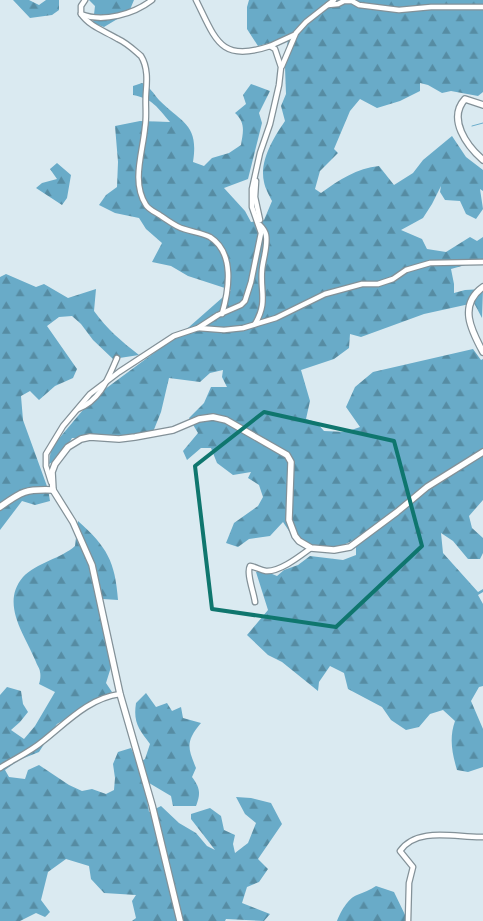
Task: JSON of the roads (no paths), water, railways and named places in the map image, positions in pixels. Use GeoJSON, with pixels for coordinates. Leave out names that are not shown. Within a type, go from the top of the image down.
{"type":"FeatureCollection","features":[{"type":"Feature","properties":{"kind":"street"},"geometry":{"type":"LineString","coordinates":[[84,0],[81,6],[81,14],[90,25],[104,30],[120,40],[142,56],[144,60],[148,83],[146,125],[139,165],[139,184],[142,194],[147,206],[174,225],[209,236],[219,244],[229,278],[222,314]]}},
{"type":"Feature","properties":{"kind":"street"},"geometry":{"type":"LineString","coordinates":[[81,14],[88,17],[112,16],[133,11],[152,0]]}},
{"type":"Feature","properties":{"kind":"street"},"geometry":{"type":"LineString","coordinates":[[196,0],[208,26],[223,48],[236,53],[248,53],[291,38],[306,22],[334,0]]}},
{"type":"Feature","properties":{"kind":"street"},"geometry":{"type":"LineString","coordinates":[[328,5],[352,1],[359,5],[399,10],[431,7],[483,7]]}},
{"type":"Feature","properties":{"kind":"street"},"geometry":{"type":"LineString","coordinates":[[255,324],[261,313],[263,302],[261,274],[266,237],[252,207],[255,175],[274,111],[281,67],[296,33]]}},
{"type":"Feature","properties":{"kind":"street"},"geometry":{"type":"LineString","coordinates":[[270,46],[275,49],[281,67]]}},
{"type":"Feature","properties":{"kind":"street"},"geometry":{"type":"LineString","coordinates":[[483,105],[465,99],[460,107],[458,116],[462,134],[483,160]]}},
{"type":"Feature","properties":{"kind":"street"},"geometry":{"type":"LineString","coordinates":[[180,921],[152,805],[120,694],[92,566],[73,522],[53,490],[46,466],[46,454],[63,426],[90,394],[119,372],[174,336],[198,328],[236,308],[245,301],[251,282],[262,227]]}},
{"type":"Feature","properties":{"kind":"street"},"geometry":{"type":"LineString","coordinates":[[198,328],[224,330],[243,328],[276,318],[325,294],[362,284],[378,284],[393,279],[406,270],[430,263],[483,262]]}},
{"type":"Feature","properties":{"kind":"street"},"geometry":{"type":"LineString","coordinates":[[483,287],[474,295],[468,307],[471,324],[483,352]]}},
{"type":"Feature","properties":{"kind":"street"},"geometry":{"type":"LineString","coordinates":[[104,384],[117,358]]}},
{"type":"Feature","properties":{"kind":"street"},"geometry":{"type":"LineString","coordinates":[[53,490],[52,472],[55,464],[68,447],[81,439],[135,437],[173,430],[199,419],[218,418],[235,425],[283,452],[290,458],[290,524],[295,536],[311,548],[334,550],[350,547],[427,488],[483,452]]}},
{"type":"Feature","properties":{"kind":"street"},"geometry":{"type":"LineString","coordinates":[[0,507],[16,496],[32,489],[53,490]]}},
{"type":"Feature","properties":{"kind":"street"},"geometry":{"type":"LineString","coordinates":[[255,602],[248,574],[250,566],[265,571],[274,570],[293,562],[311,548]]}},
{"type":"Feature","properties":{"kind":"street"},"geometry":{"type":"LineString","coordinates":[[0,768],[41,743],[69,719],[97,700],[109,695],[120,694]]}},
{"type":"Feature","properties":{"kind":"street"},"geometry":{"type":"LineString","coordinates":[[408,921],[409,883],[413,867],[400,851],[402,848],[412,840],[426,835],[483,837]]}},
{"type":"Feature","properties":{"kind":"waterway"},"geometry":{"type":"LineString","coordinates":[[472,126],[483,123]]}}]}
